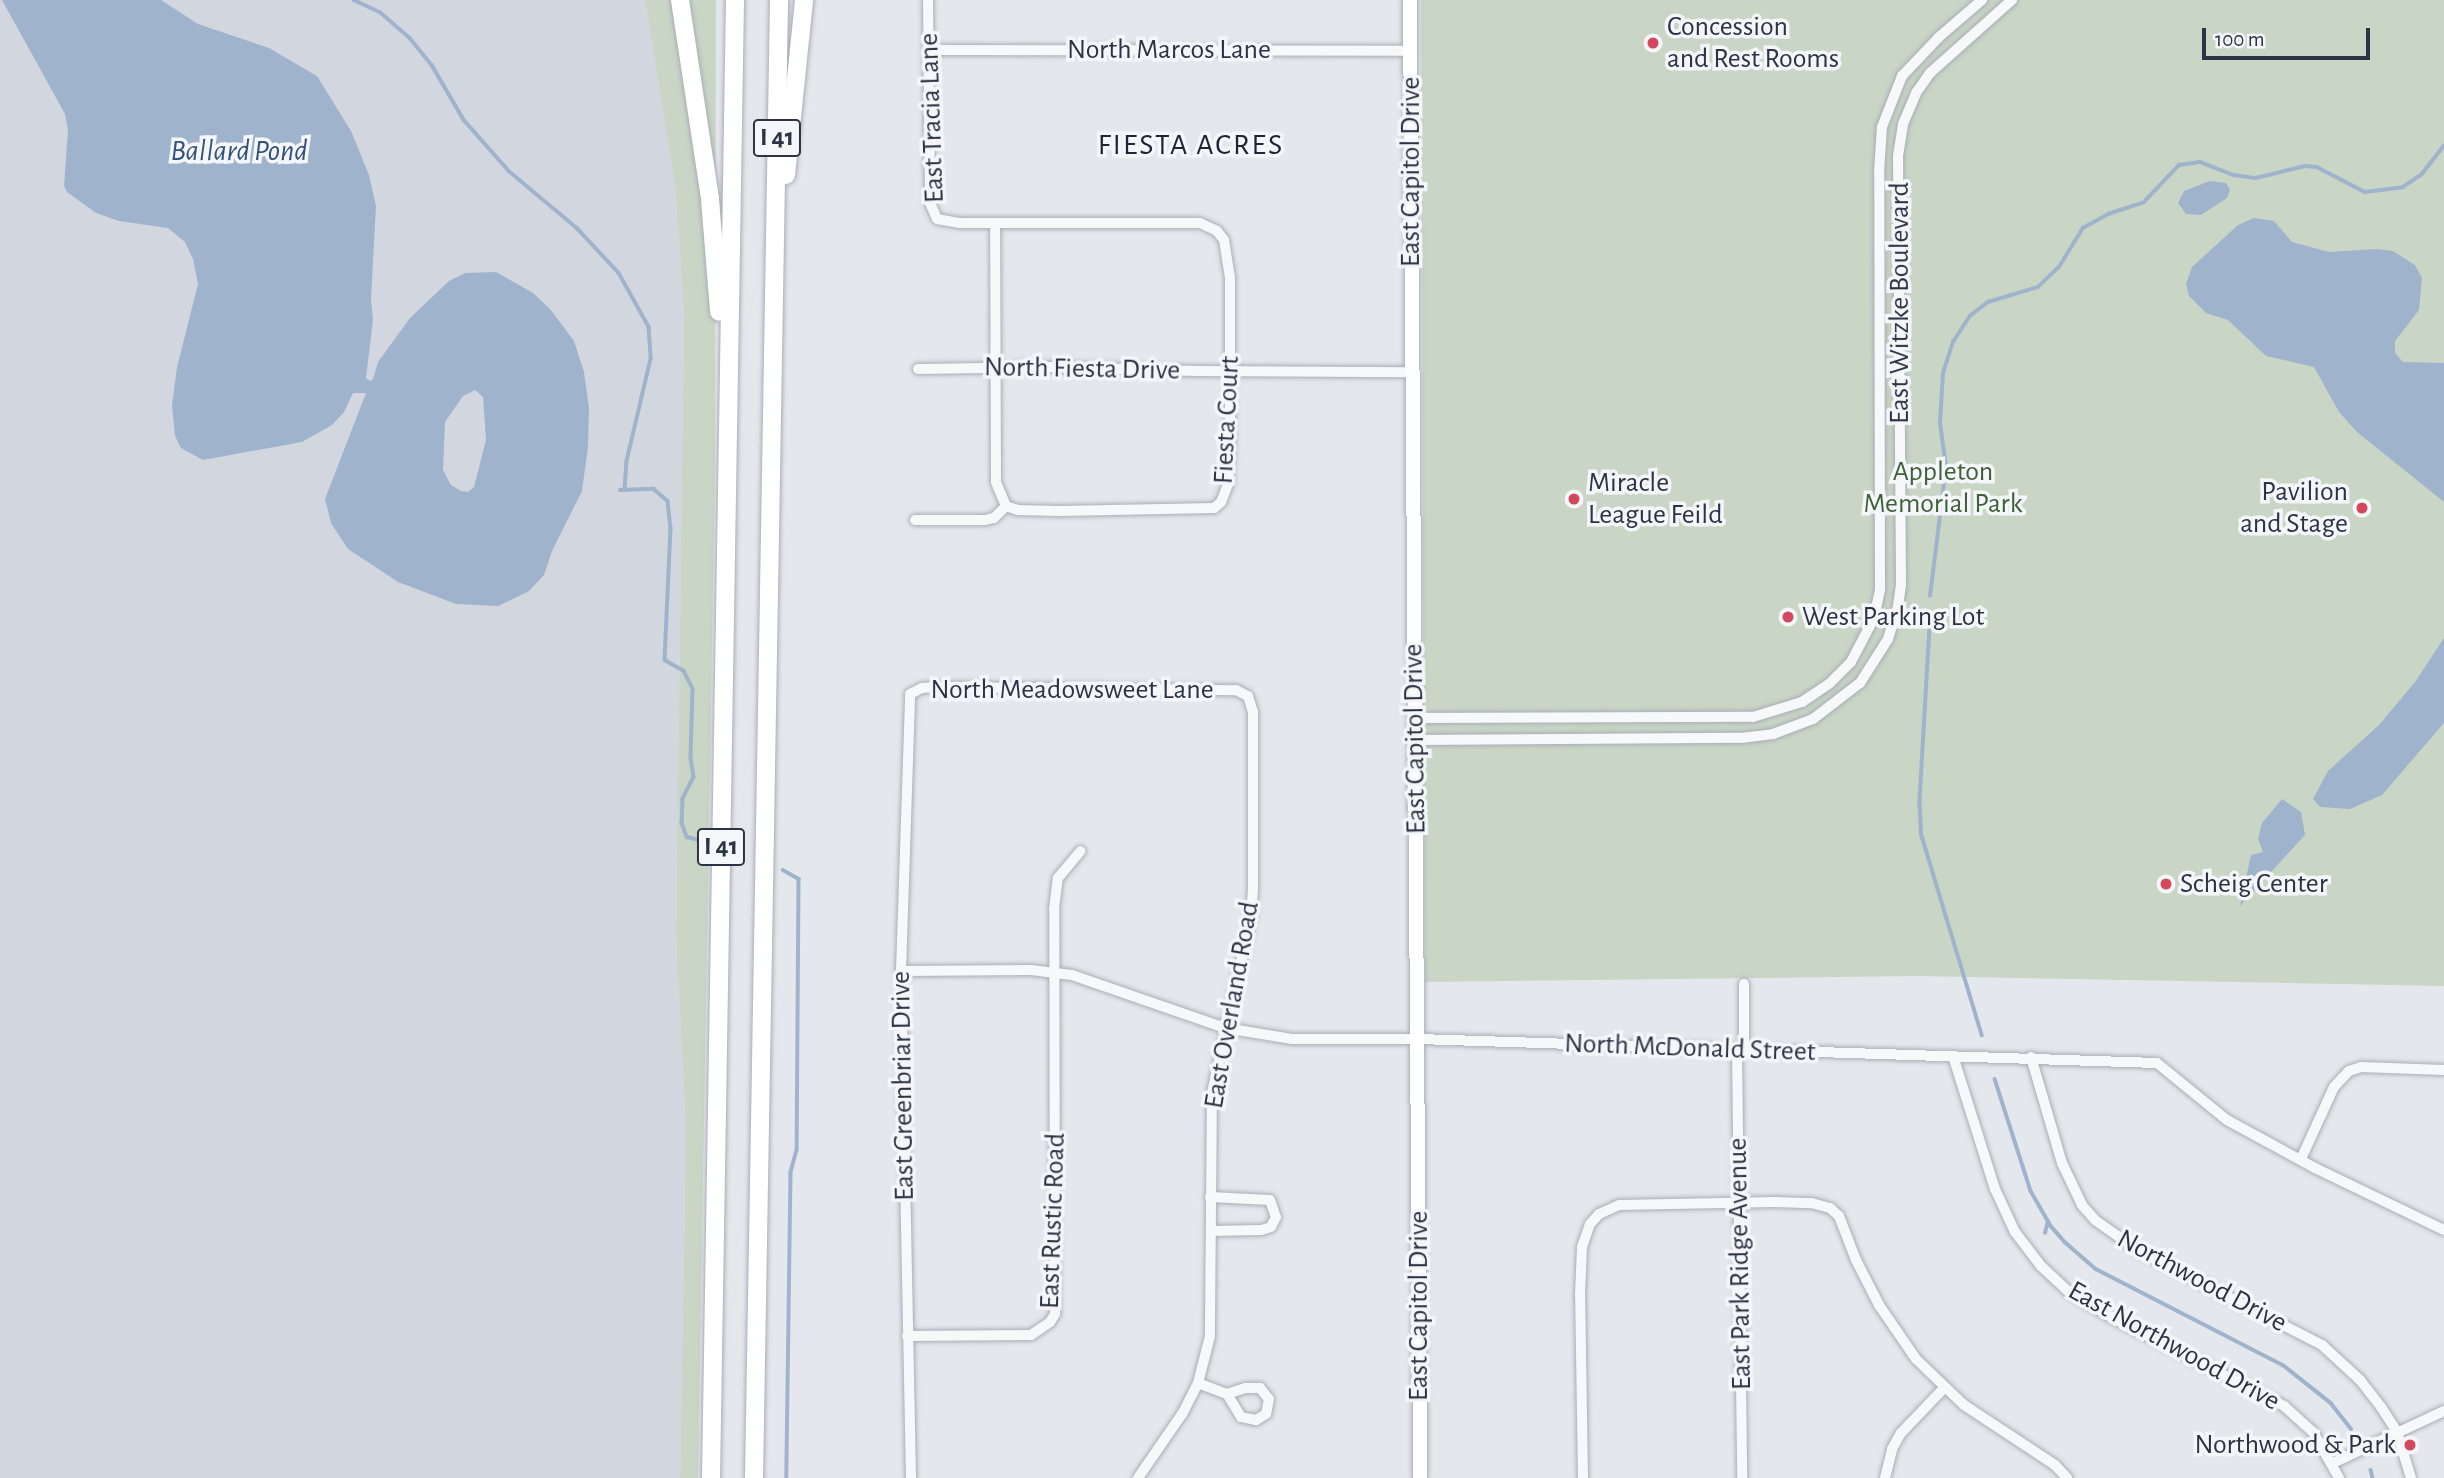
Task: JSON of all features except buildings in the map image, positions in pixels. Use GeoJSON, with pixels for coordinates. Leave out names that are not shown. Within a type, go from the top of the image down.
{"type":"FeatureCollection","features":[{"type":"Feature","properties":{"kind":"highway"},"geometry":{"type":"LineString","coordinates":[[680,0],[710,199],[718,273],[719,377],[728,415]]}},
{"type":"Feature","properties":{"kind":"highway","name":"I 41"},"geometry":{"type":"LineString","coordinates":[[711,1478],[735,0]]}},
{"type":"Feature","properties":{"kind":"highway","name":"I 41"},"geometry":{"type":"LineString","coordinates":[[754,1478],[779,0]]}},
{"type":"Feature","properties":{"kind":"highway"},"geometry":{"type":"LineString","coordinates":[[774,275],[784,218],[804,0]]}},
{"type":"Feature","properties":{"kind":"street","name":"East Tracia Lane"},"geometry":{"type":"LineString","coordinates":[[928,0],[932,212],[944,222],[995,224]]}},
{"type":"Feature","properties":{"kind":"street","name":"East Capitol Drive"},"geometry":{"type":"LineString","coordinates":[[1410,0],[1420,1478]]}},
{"type":"Feature","properties":{"kind":"street","name":"East Witzke Boulevard"},"geometry":{"type":"LineString","coordinates":[[1414,718],[1753,717],[1802,702],[1829,684],[1851,663],[1874,618],[1880,589],[1879,172],[1882,127],[1902,76],[1939,37],[1982,0]]}},
{"type":"Feature","properties":{"kind":"street","name":"East Witzke Boulevard"},"geometry":{"type":"LineString","coordinates":[[1415,740],[1741,738],[1773,734],[1813,719],[1860,684],[1888,639],[1901,585],[1898,156],[1903,124],[1916,93],[1930,73],[2012,0]]}},
{"type":"Feature","properties":{"kind":"street","name":"North Marcos Lane"},"geometry":{"type":"LineString","coordinates":[[929,50],[1410,51]]}},
{"type":"Feature","properties":{"kind":"street"},"geometry":{"type":"LineString","coordinates":[[915,520],[985,520],[994,518],[1006,506],[996,482],[995,224]]}},
{"type":"Feature","properties":{"kind":"street","name":"Fiesta Court"},"geometry":{"type":"LineString","coordinates":[[995,224],[1209,226],[1224,240],[1229,259],[1231,371],[1228,484],[1221,502],[1214,508],[1059,511],[1018,510],[1006,506]]}},
{"type":"Feature","properties":{"kind":"street","name":"North Fiesta Drive"},"geometry":{"type":"LineString","coordinates":[[918,369],[995,367],[1413,372]]}},
{"type":"Feature","properties":{"kind":"street","name":"North Meadowsweet Lane"},"geometry":{"type":"LineString","coordinates":[[910,694],[922,688],[937,687],[1236,690]]}},
{"type":"Feature","properties":{"kind":"street","name":"East Overland Road"},"geometry":{"type":"LineString","coordinates":[[1138,1478],[1182,1414],[1198,1383],[1210,1336],[1211,1100],[1251,917],[1254,888],[1252,712],[1248,696],[1236,690]]}},
{"type":"Feature","properties":{"kind":"street","name":"East Greenbriar Drive"},"geometry":{"type":"LineString","coordinates":[[910,694],[901,971],[906,1336],[911,1478]]}},
{"type":"Feature","properties":{"kind":"street","name":"East Rustic Road"},"geometry":{"type":"LineString","coordinates":[[906,1336],[1031,1335],[1041,1330],[1055,1314],[1054,909],[1058,878],[1081,851]]}},
{"type":"Feature","properties":{"kind":"street","name":"North McDonald Street"},"geometry":{"type":"LineString","coordinates":[[901,971],[983,969],[1054,972],[1100,983],[1225,1028],[1292,1039],[1418,1039],[2157,1063],[2227,1119],[2444,1230]]}},
{"type":"Feature","properties":{"kind":"street","name":"East Park Ridge Avenue"},"geometry":{"type":"LineString","coordinates":[[1742,1478],[1740,1202],[1744,984]]}},
{"type":"Feature","properties":{"kind":"street","name":"East Northwood Drive"},"geometry":{"type":"LineString","coordinates":[[1954,1056],[1995,1189],[2015,1232],[2041,1266],[2069,1292],[2111,1317],[2284,1406],[2314,1432],[2339,1478]]}},
{"type":"Feature","properties":{"kind":"street","name":"Northwood Drive"},"geometry":{"type":"LineString","coordinates":[[2031,1057],[2062,1163],[2077,1196],[2095,1220],[2139,1251],[2322,1345],[2360,1380],[2397,1432],[2411,1478]]}},
{"type":"Feature","properties":{"kind":"street"},"geometry":{"type":"LineString","coordinates":[[2301,1159],[2334,1087],[2349,1071],[2361,1067],[2444,1070]]}},
{"type":"Feature","properties":{"kind":"street"},"geometry":{"type":"LineString","coordinates":[[1210,1197],[1270,1200],[1276,1217],[1271,1227],[1261,1230],[1211,1231]]}},
{"type":"Feature","properties":{"kind":"street"},"geometry":{"type":"LineString","coordinates":[[1583,1478],[1581,1247],[1590,1224],[1598,1214],[1619,1205],[1740,1202],[1812,1203],[1830,1208],[1839,1216],[1856,1260],[1880,1305],[1916,1359],[1944,1388],[1984,1420],[2055,1465],[2067,1478]]}},
{"type":"Feature","properties":{"kind":"street"},"geometry":{"type":"LineString","coordinates":[[1198,1383],[1227,1394]]}},
{"type":"Feature","properties":{"kind":"street"},"geometry":{"type":"LineString","coordinates":[[1885,1478],[1892,1448],[1900,1433],[1944,1388]]}},
{"type":"Feature","properties":{"kind":"street"},"geometry":{"type":"LineString","coordinates":[[2333,1463],[2444,1411]]}},
{"type":"Feature","properties":{"kind":"shaded area"},"geometry":{"type":"Polygon","coordinates":[[[0,0],[645,0],[675,184],[684,314],[676,935],[686,1130],[680,1478],[0,1478],[0,0]]]}},
{"type":"Feature","properties":{"kind":"green space"},"geometry":{"type":"Polygon","coordinates":[[[645,0],[716,0],[715,468],[698,1478],[680,1478],[686,1130],[676,935],[684,314],[675,184],[645,0]]]}},
{"type":"Feature","properties":{"kind":"green space","name":"Appleton Memorial Park"},"geometry":{"type":"Polygon","coordinates":[[[1421,0],[2444,0],[2444,986],[1916,976],[1425,982],[1421,0]]]}},
{"type":"Feature","properties":{"kind":"water","name":"Ballard Pond"},"geometry":{"type":"Polygon","coordinates":[[[2,0],[161,0],[198,24],[269,48],[317,76],[351,131],[369,175],[376,206],[371,300],[373,320],[366,378],[370,381],[373,379],[378,362],[410,318],[449,281],[465,273],[496,272],[533,293],[550,309],[574,341],[584,372],[589,408],[588,447],[582,491],[552,551],[544,575],[529,591],[498,606],[456,604],[398,582],[348,549],[331,523],[325,499],[366,393],[353,393],[344,412],[332,425],[302,442],[203,460],[181,448],[175,436],[172,405],[177,367],[198,284],[193,259],[185,242],[168,228],[119,221],[96,213],[67,192],[64,186],[68,130],[65,114],[2,0]],[[475,390],[463,396],[445,422],[443,470],[451,485],[461,491],[468,492],[474,487],[486,440],[483,397],[475,390]]]}},
{"type":"Feature","properties":{"kind":"water"},"geometry":{"type":"Polygon","coordinates":[[[2210,181],[2226,183],[2230,190],[2227,198],[2201,215],[2186,214],[2178,203],[2184,191],[2210,181]]]}},
{"type":"Feature","properties":{"kind":"water"},"geometry":{"type":"Polygon","coordinates":[[[2254,218],[2274,221],[2292,242],[2329,252],[2376,249],[2393,251],[2415,265],[2422,278],[2419,310],[2395,341],[2395,353],[2403,362],[2444,363],[2444,502],[2357,432],[2339,412],[2314,367],[2266,356],[2228,320],[2206,313],[2189,296],[2186,284],[2192,267],[2238,225],[2254,218]]]}},
{"type":"Feature","properties":{"kind":"water"},"geometry":{"type":"Polygon","coordinates":[[[2444,638],[2444,723],[2382,795],[2350,809],[2320,807],[2313,799],[2328,771],[2379,725],[2415,682],[2444,638]]]}},
{"type":"Feature","properties":{"kind":"water"},"geometry":{"type":"Polygon","coordinates":[[[2282,799],[2301,812],[2305,835],[2240,906],[2251,855],[2263,852],[2258,839],[2262,823],[2282,799]]]}},
{"type":"Feature","properties":{"kind":"waterway"},"geometry":{"type":"LineString","coordinates":[[354,0],[380,12],[410,38],[432,65],[464,120],[509,171],[577,228],[619,273],[649,327],[651,359],[627,461],[625,490]]}},
{"type":"Feature","properties":{"kind":"waterway"},"geometry":{"type":"LineString","coordinates":[[1930,596],[1946,467],[1940,423],[1943,373],[1953,342],[1970,316],[1988,302],[2038,287],[2059,267],[2083,228],[2108,214],[2144,202],[2179,165],[2200,162],[2234,175],[2256,178],[2305,166],[2317,167],[2365,192],[2403,187],[2421,175],[2444,146]]}},
{"type":"Feature","properties":{"kind":"waterway"},"geometry":{"type":"LineString","coordinates":[[620,490],[654,489],[668,501],[671,528],[665,660],[684,671],[693,689],[691,758],[694,777],[683,799],[682,823],[687,837],[703,841]]}},
{"type":"Feature","properties":{"kind":"waterway"},"geometry":{"type":"LineString","coordinates":[[1930,627],[1920,803],[1922,836],[1982,1035]]}},
{"type":"Feature","properties":{"kind":"waterway"},"geometry":{"type":"LineString","coordinates":[[783,870],[799,879],[797,1150],[791,1173],[787,1478]]}},
{"type":"Feature","properties":{"kind":"waterway"},"geometry":{"type":"LineString","coordinates":[[1995,1079],[2031,1191],[2051,1226],[2065,1242],[2096,1269],[2283,1365],[2331,1403],[2351,1429]]}},
{"type":"Feature","properties":{"kind":"waterway"},"geometry":{"type":"LineString","coordinates":[[2045,1233],[2048,1221]]}},
{"type":"Feature","properties":{"kind":"waterway"},"geometry":{"type":"LineString","coordinates":[[2371,1470],[2373,1478]]}},
{"type":"Feature","properties":{"kind":"place","name":"Concession and Rest Rooms"},"geometry":{"type":"Point","coordinates":[1653,43]}},
{"type":"Feature","properties":{"kind":"place","name":"Miracle League Feild"},"geometry":{"type":"Point","coordinates":[1574,499]}},
{"type":"Feature","properties":{"kind":"place","name":"Pavilion and Stage"},"geometry":{"type":"Point","coordinates":[2362,508]}},
{"type":"Feature","properties":{"kind":"place","name":"West Parking Lot"},"geometry":{"type":"Point","coordinates":[1788,617]}},
{"type":"Feature","properties":{"kind":"place","name":"Scheig Center"},"geometry":{"type":"Point","coordinates":[2166,884]}},
{"type":"Feature","properties":{"kind":"place","name":"Northwood & Park"},"geometry":{"type":"Point","coordinates":[2410,1445]}},
{"type":"Feature","properties":{"kind":"district","name":"FIESTA ACRES"},"geometry":{"type":"Point","coordinates":[1191,145]}}]}
